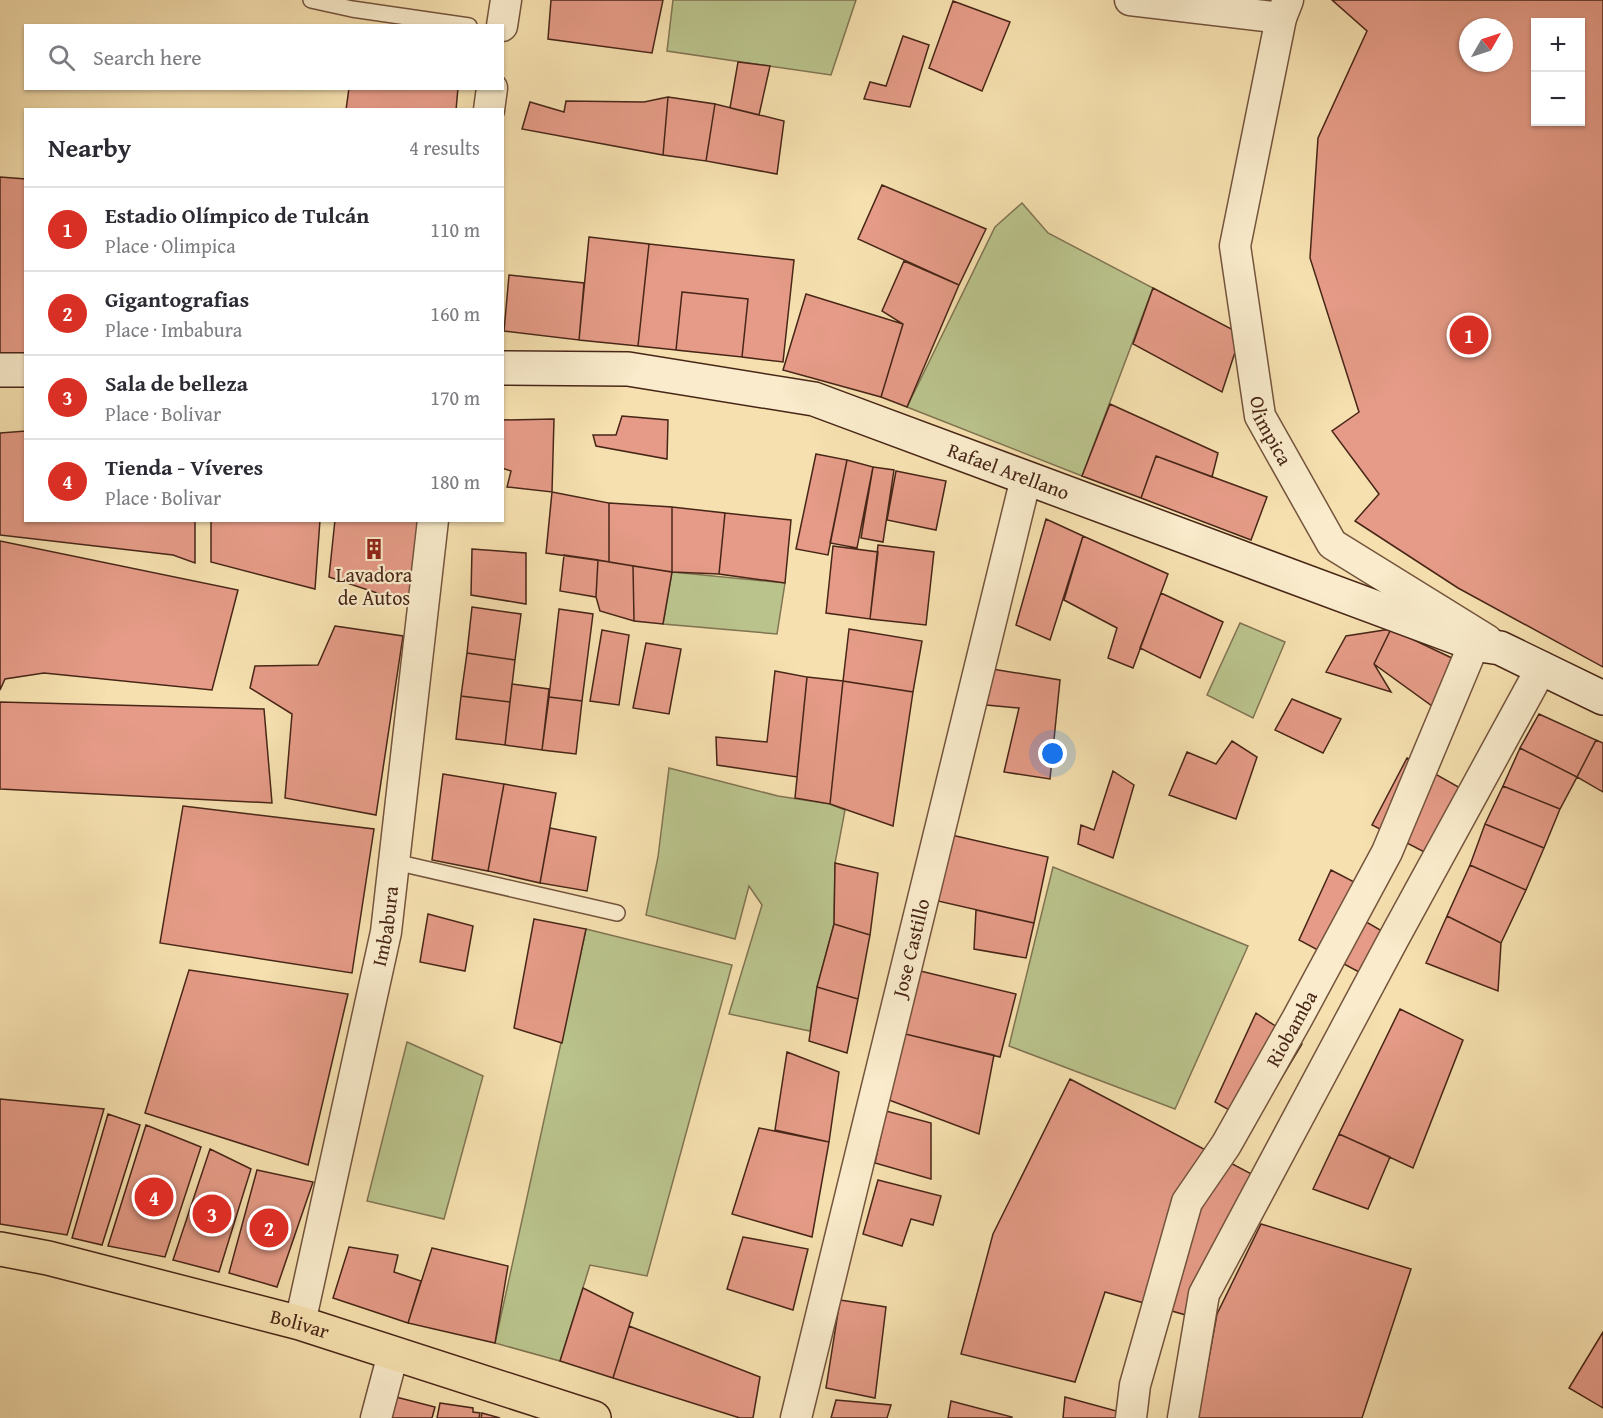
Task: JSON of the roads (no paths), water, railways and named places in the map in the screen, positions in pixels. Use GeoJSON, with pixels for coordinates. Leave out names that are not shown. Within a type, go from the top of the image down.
{"type":"FeatureCollection","features":[{"type":"Feature","properties":{"kind":"main road","name":"Rafael Arellano"},"geometry":{"type":"LineString","coordinates":[[504,368],[628,369],[814,399],[1487,646]]}},
{"type":"Feature","properties":{"kind":"main road"},"geometry":{"type":"LineString","coordinates":[[0,370],[24,369]]}},
{"type":"Feature","properties":{"kind":"main road","name":"Olimpica"},"geometry":{"type":"LineString","coordinates":[[1487,646],[1542,667],[1603,698]]}},
{"type":"Feature","properties":{"kind":"main road","name":"Bolivar"},"geometry":{"type":"LineString","coordinates":[[0,1249],[48,1258],[300,1323],[594,1418]]}},
{"type":"Feature","properties":{"kind":"street"},"geometry":{"type":"LineString","coordinates":[[502,24],[506,0]]}},
{"type":"Feature","properties":{"kind":"street"},"geometry":{"type":"LineString","coordinates":[[1130,0],[1284,9]]}},
{"type":"Feature","properties":{"kind":"street","name":"Olimpica"},"geometry":{"type":"LineString","coordinates":[[1284,9],[1235,246],[1260,416],[1332,544],[1487,646]]}},
{"type":"Feature","properties":{"kind":"street"},"geometry":{"type":"LineString","coordinates":[[489,108],[492,90]]}},
{"type":"Feature","properties":{"kind":"street","name":"Jose Castillo"},"geometry":{"type":"LineString","coordinates":[[796,1418],[1026,478]]}},
{"type":"Feature","properties":{"kind":"street","name":"Imbabura"},"geometry":{"type":"LineString","coordinates":[[300,1323],[386,932],[433,522]]}},
{"type":"Feature","properties":{"kind":"street","name":"Riobamba"},"geometry":{"type":"LineString","coordinates":[[1131,1418],[1135,1385],[1187,1202],[1226,1145],[1387,852],[1487,646]]}},
{"type":"Feature","properties":{"kind":"street"},"geometry":{"type":"LineString","coordinates":[[1183,1418],[1204,1294],[1542,667]]}},
{"type":"Feature","properties":{"kind":"street"},"geometry":{"type":"LineString","coordinates":[[376,1418],[393,1354]]}},
{"type":"Feature","properties":{"kind":"lane"},"geometry":{"type":"LineString","coordinates":[[311,0],[352,9],[455,24]]}},
{"type":"Feature","properties":{"kind":"lane"},"geometry":{"type":"LineString","coordinates":[[395,862],[616,913]]}},
{"type":"Feature","properties":{"kind":"place","name":"Estadio Olímpico de Tulcán"},"geometry":{"type":"Point","coordinates":[1469,335]}},
{"type":"Feature","properties":{"kind":"place","name":"Lavadora de Autos"},"geometry":{"type":"Point","coordinates":[374,549]}},
{"type":"Feature","properties":{"kind":"place","name":"Tienda - Víveres"},"geometry":{"type":"Point","coordinates":[154,1197]}},
{"type":"Feature","properties":{"kind":"place","name":"Sala de belleza"},"geometry":{"type":"Point","coordinates":[212,1214]}},
{"type":"Feature","properties":{"kind":"place","name":"Gigantografias"},"geometry":{"type":"Point","coordinates":[269,1228]}}]}
